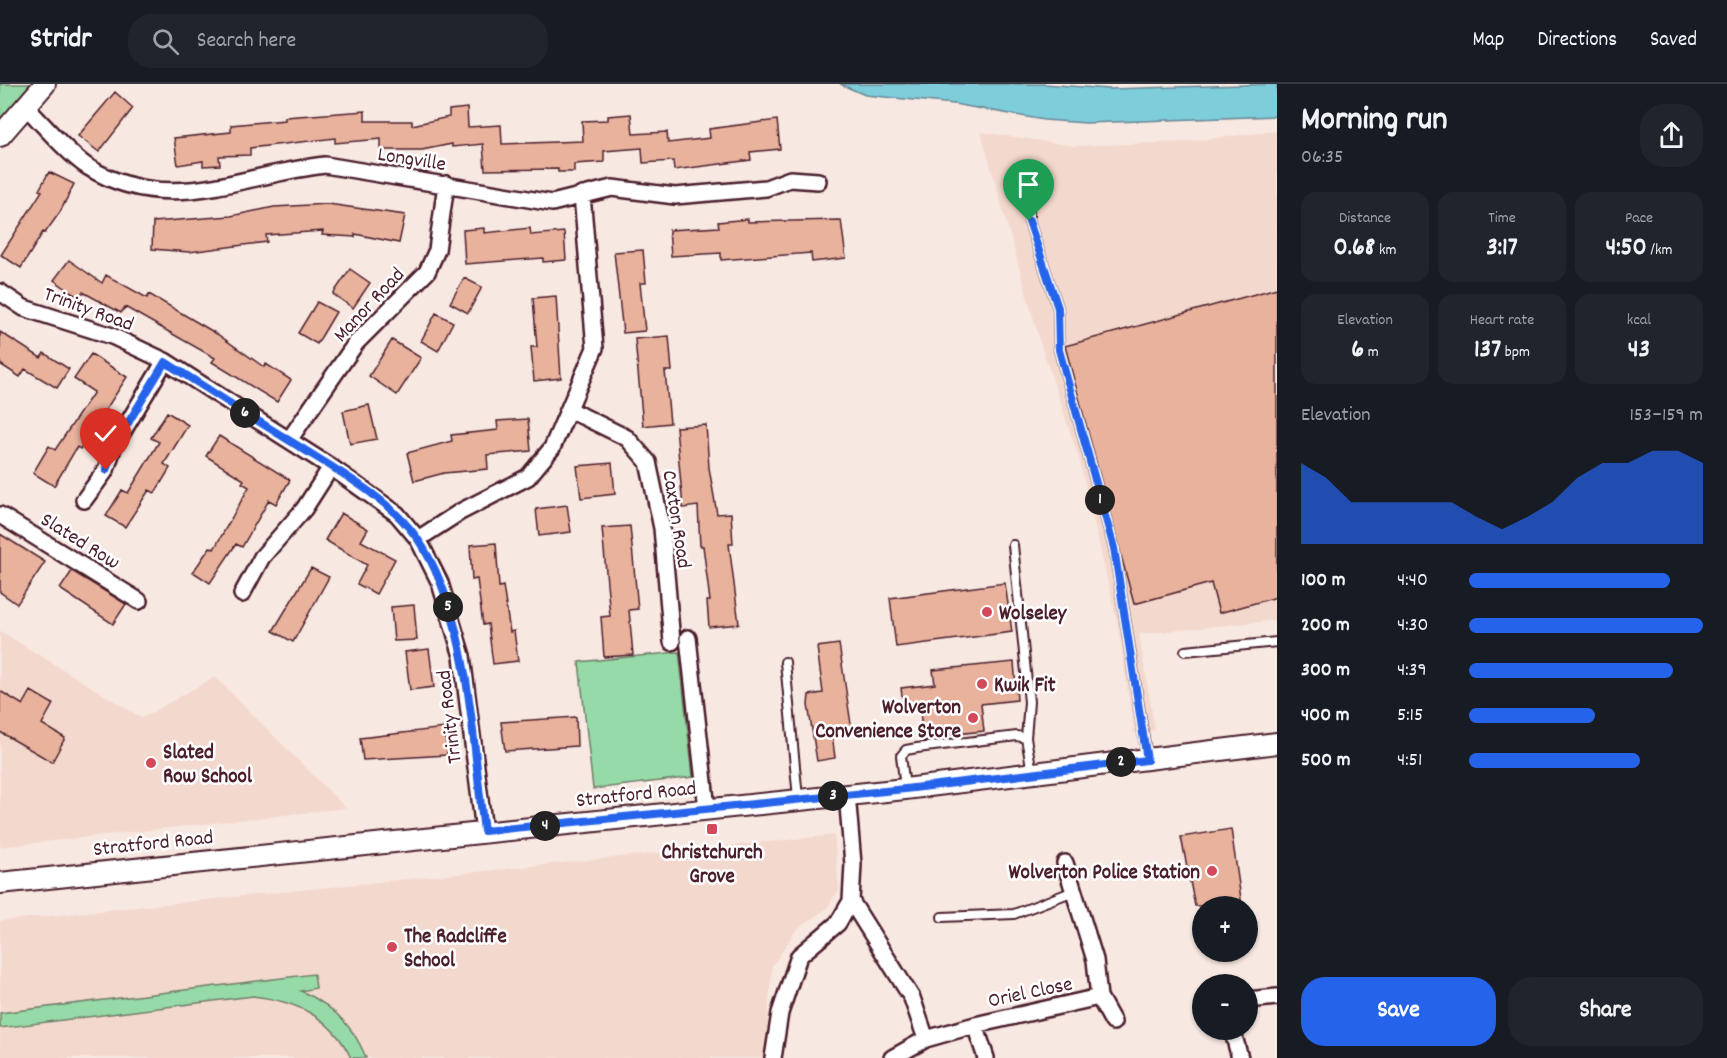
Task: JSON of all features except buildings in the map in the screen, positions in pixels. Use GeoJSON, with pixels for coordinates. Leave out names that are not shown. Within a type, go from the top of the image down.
{"type":"FeatureCollection","features":[{"type":"Feature","properties":{"kind":"street"},"geometry":{"type":"LineString","coordinates":[[0,136],[45,84]]}},
{"type":"Feature","properties":{"kind":"street","name":"Longville"},"geometry":{"type":"LineString","coordinates":[[25,106],[87,167],[121,182],[170,193],[223,187],[294,169],[325,165],[552,202],[612,188],[675,196],[766,188],[790,179],[818,181]]}},
{"type":"Feature","properties":{"kind":"street","name":"Manor Road"},"geometry":{"type":"LineString","coordinates":[[289,440],[356,343],[427,272],[437,250],[446,184]]}},
{"type":"Feature","properties":{"kind":"street"},"geometry":{"type":"LineString","coordinates":[[418,539],[460,512],[528,477],[552,448],[596,348],[582,195]]}},
{"type":"Feature","properties":{"kind":"street","name":"Trinity Road"},"geometry":{"type":"LineString","coordinates":[[0,292],[24,308],[112,336],[165,362],[331,467],[397,514],[418,539],[440,583],[462,656],[484,831]]}},
{"type":"Feature","properties":{"kind":"street"},"geometry":{"type":"LineString","coordinates":[[84,500],[106,470],[113,448],[165,362]]}},
{"type":"Feature","properties":{"kind":"street","name":"Caxton Road"},"geometry":{"type":"LineString","coordinates":[[570,410],[627,438],[648,462],[662,528],[672,642]]}},
{"type":"Feature","properties":{"kind":"street"},"geometry":{"type":"LineString","coordinates":[[242,594],[262,557],[304,509],[331,467]]}},
{"type":"Feature","properties":{"kind":"street","name":"Slated Row"},"geometry":{"type":"LineString","coordinates":[[0,515],[140,601]]}},
{"type":"Feature","properties":{"kind":"street"},"geometry":{"type":"LineString","coordinates":[[688,638],[706,809]]}},
{"type":"Feature","properties":{"kind":"street","name":"Stratford Road"},"geometry":{"type":"LineString","coordinates":[[0,882],[905,789],[1277,743]]}},
{"type":"Feature","properties":{"kind":"street"},"geometry":{"type":"LineString","coordinates":[[773,1058],[780,1013],[799,956],[838,923],[851,901],[853,864],[847,794]]}},
{"type":"Feature","properties":{"kind":"street","name":"Oriel Close"},"geometry":{"type":"LineString","coordinates":[[892,1058],[926,1039],[975,1024],[1099,997],[1095,960],[1065,863]]}},
{"type":"Feature","properties":{"kind":"street"},"geometry":{"type":"LineString","coordinates":[[851,901],[912,998],[926,1039]]}},
{"type":"Feature","properties":{"kind":"street"},"geometry":{"type":"LineString","coordinates":[[1099,997],[1113,1022]]}},
{"type":"Feature","properties":{"kind":"street"},"geometry":{"type":"LineString","coordinates":[[1258,999],[1277,997]]}},
{"type":"Feature","properties":{"kind":"street","name":"Oriel Close"},"geometry":{"type":"LineString","coordinates":[[975,1024],[986,1058]]}},
{"type":"Feature","properties":{"kind":"street"},"geometry":{"type":"LineString","coordinates":[[1235,1040],[1240,1058]]}},
{"type":"Feature","properties":{"kind":"lane"},"geometry":{"type":"LineString","coordinates":[[1040,187],[1029,201],[1029,221],[1058,308],[1059,350],[1114,548],[1147,760]]}},
{"type":"Feature","properties":{"kind":"lane"},"geometry":{"type":"LineString","coordinates":[[1012,544],[1029,702],[1026,738],[1032,773]]}},
{"type":"Feature","properties":{"kind":"lane"},"geometry":{"type":"LineString","coordinates":[[1185,651],[1277,642]]}},
{"type":"Feature","properties":{"kind":"lane"},"geometry":{"type":"LineString","coordinates":[[785,662],[798,800]]}},
{"type":"Feature","properties":{"kind":"lane"},"geometry":{"type":"LineString","coordinates":[[905,789],[901,756],[906,750],[1017,736],[1026,738]]}},
{"type":"Feature","properties":{"kind":"lane"},"geometry":{"type":"LineString","coordinates":[[942,917],[1014,914],[1074,891]]}},
{"type":"Feature","properties":{"kind":"shaded area"},"geometry":{"type":"Polygon","coordinates":[[[1277,131],[1277,620],[1139,634],[1155,731],[1134,733],[1118,626],[1079,458],[1040,342],[981,132],[1074,146],[1181,142],[1277,131]]]}},
{"type":"Feature","properties":{"kind":"shaded area","name":"Slated Row School"},"geometry":{"type":"Polygon","coordinates":[[[0,631],[142,718],[215,677],[346,808],[0,847],[0,631]]]}},
{"type":"Feature","properties":{"kind":"shaded area","name":"The Radcliffe School"},"geometry":{"type":"Polygon","coordinates":[[[834,835],[839,890],[826,909],[797,929],[772,966],[765,1058],[0,1058],[0,921],[834,835]]]}},
{"type":"Feature","properties":{"kind":"green space"},"geometry":{"type":"Polygon","coordinates":[[[0,84],[35,84],[0,122],[0,84]]]}},
{"type":"Feature","properties":{"kind":"green space"},"geometry":{"type":"Polygon","coordinates":[[[679,652],[693,777],[593,789],[579,662],[679,652]]]}},
{"type":"Feature","properties":{"kind":"green space"},"geometry":{"type":"Polygon","coordinates":[[[314,974],[316,988],[301,991],[312,996],[340,1018],[355,1036],[366,1058],[351,1058],[334,1032],[311,1014],[284,1002],[253,996],[0,1028],[0,1013],[314,974]]]}},
{"type":"Feature","properties":{"kind":"water"},"geometry":{"type":"Polygon","coordinates":[[[840,84],[1044,84],[1109,89],[1277,84],[1277,116],[1086,123],[1044,120],[954,104],[865,95],[840,84]]]}},
{"type":"Feature","properties":{"kind":"place","name":"Wolseley"},"geometry":{"type":"Point","coordinates":[987,612]}},
{"type":"Feature","properties":{"kind":"place","name":"Kwik Fit"},"geometry":{"type":"Point","coordinates":[982,684]}},
{"type":"Feature","properties":{"kind":"place","name":"Wolverton Convenience Store"},"geometry":{"type":"Point","coordinates":[973,718]}},
{"type":"Feature","properties":{"kind":"place","name":"Slated Row School"},"geometry":{"type":"Point","coordinates":[151,763]}},
{"type":"Feature","properties":{"kind":"place","name":"Christchurch Grove"},"geometry":{"type":"Point","coordinates":[712,829]}},
{"type":"Feature","properties":{"kind":"place","name":"Wolverton Police Station"},"geometry":{"type":"Point","coordinates":[1212,871]}},
{"type":"Feature","properties":{"kind":"place","name":"The Radcliffe School"},"geometry":{"type":"Point","coordinates":[392,947]}},
{"type":"Feature","properties":{"kind":"route"},"geometry":{"type":"LineString","coordinates":[[106,470],[113,448],[165,362],[331,467],[397,514],[418,539],[440,583],[455,629],[462,656],[484,831],[905,789],[1147,760],[1114,548],[1059,350],[1058,308],[1029,221]]}}]}
